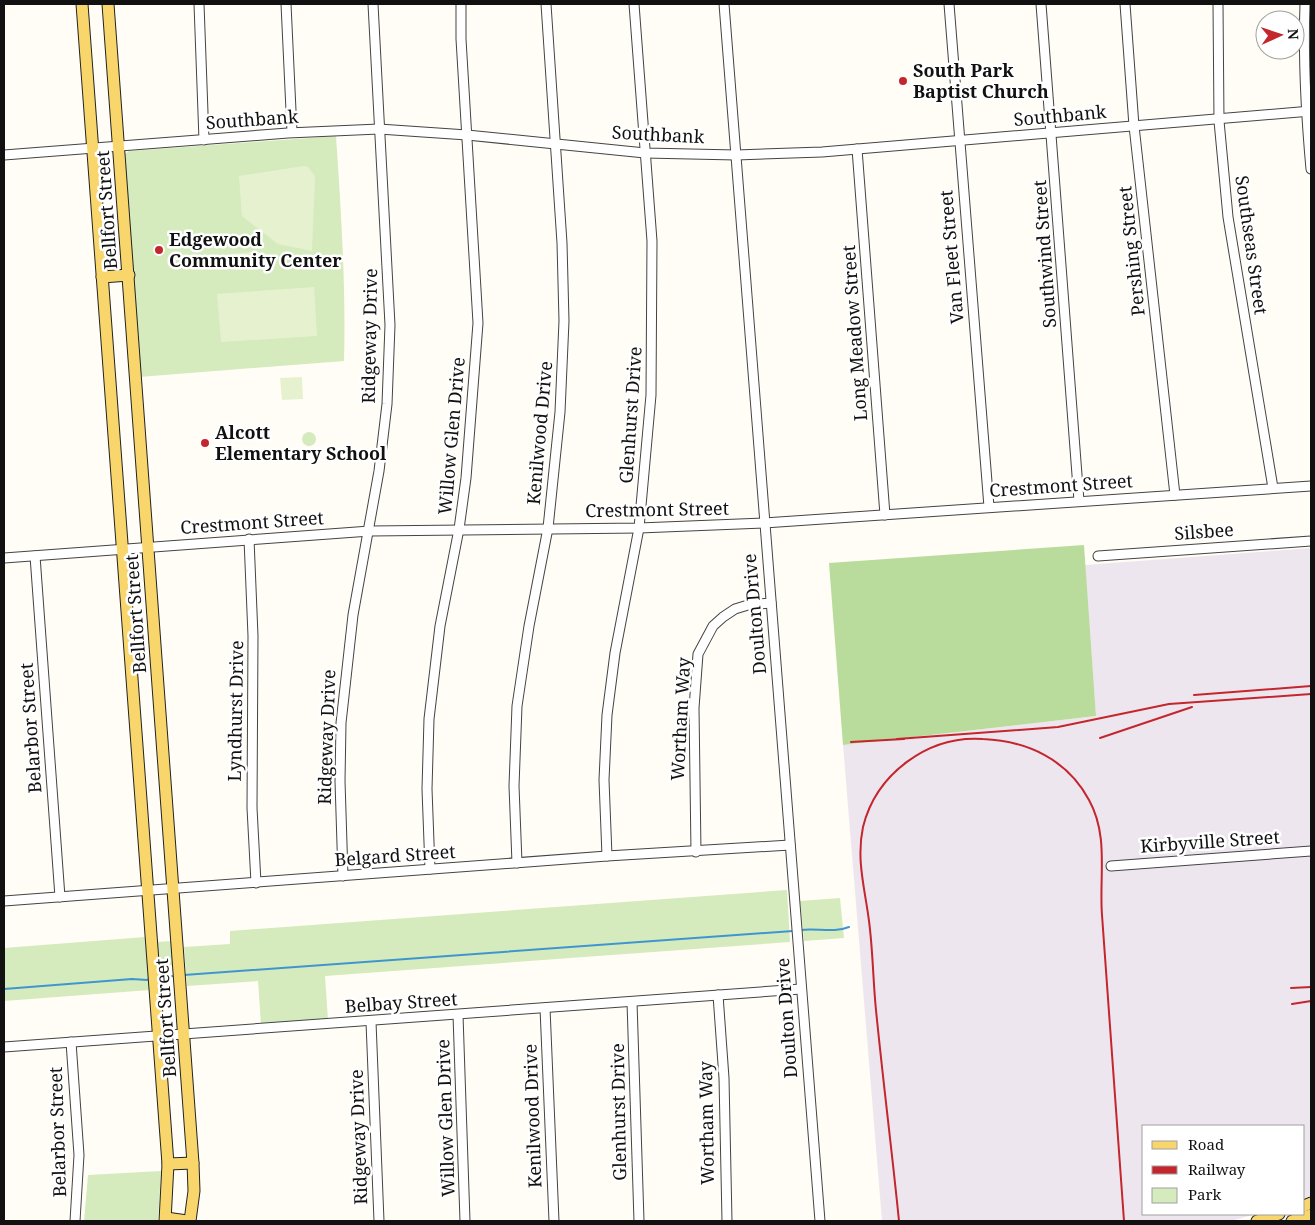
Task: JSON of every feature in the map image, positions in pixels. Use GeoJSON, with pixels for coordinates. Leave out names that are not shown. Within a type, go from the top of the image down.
{"type":"FeatureCollection","features":[{"type":"Feature","properties":{"kind":"main road","name":"Bellfort Street"},"geometry":{"type":"LineString","coordinates":[[82,4],[168,1164],[165,1220]]}},
{"type":"Feature","properties":{"kind":"main road","name":"Bellfort Street"},"geometry":{"type":"LineString","coordinates":[[108,4],[120,147],[193,1163],[194,1190],[188,1221]]}},
{"type":"Feature","properties":{"kind":"main road"},"geometry":{"type":"LineString","coordinates":[[102,277],[129,276]]}},
{"type":"Feature","properties":{"kind":"main road"},"geometry":{"type":"LineString","coordinates":[[168,1164],[193,1163]]}},
{"type":"Feature","properties":{"kind":"main road"},"geometry":{"type":"LineString","coordinates":[[1257,1221],[1276,1215]]}},
{"type":"Feature","properties":{"kind":"main road"},"geometry":{"type":"LineString","coordinates":[[1292,1221],[1311,1215]]}},
{"type":"Feature","properties":{"kind":"main road"},"geometry":{"type":"LineString","coordinates":[[165,1220],[188,1221]]}},
{"type":"Feature","properties":{"kind":"street"},"geometry":{"type":"LineString","coordinates":[[199,4],[204,140]]}},
{"type":"Feature","properties":{"kind":"street"},"geometry":{"type":"LineString","coordinates":[[286,4],[292,132]]}},
{"type":"Feature","properties":{"kind":"street","name":"Ridgeway Drive"},"geometry":{"type":"LineString","coordinates":[[343,876],[340,781],[341,723],[347,656],[370,531],[387,404],[390,325],[373,4]]}},
{"type":"Feature","properties":{"kind":"street","name":"Willow Glen Drive"},"geometry":{"type":"LineString","coordinates":[[430,869],[427,789],[429,719],[440,626],[459,529],[474,397],[478,323],[461,39],[461,4]]}},
{"type":"Feature","properties":{"kind":"street","name":"Kenilwood Drive"},"geometry":{"type":"LineString","coordinates":[[517,863],[514,786],[518,706],[529,626],[548,528],[560,412],[564,321],[562,243],[546,4]]}},
{"type":"Feature","properties":{"kind":"street","name":"Glenhurst Drive"},"geometry":{"type":"LineString","coordinates":[[607,856],[604,780],[607,715],[615,653],[639,528],[651,395],[653,319],[652,241],[634,4]]}},
{"type":"Feature","properties":{"kind":"street","name":"Doulton Drive"},"geometry":{"type":"LineString","coordinates":[[724,4],[820,1221]]}},
{"type":"Feature","properties":{"kind":"street","name":"Van Fleet Street"},"geometry":{"type":"LineString","coordinates":[[949,4],[989,507]]}},
{"type":"Feature","properties":{"kind":"street","name":"Southwind Street"},"geometry":{"type":"LineString","coordinates":[[1041,4],[1079,502]]}},
{"type":"Feature","properties":{"kind":"street","name":"Pershing Street"},"geometry":{"type":"LineString","coordinates":[[1125,4],[1134,126],[1175,495]]}},
{"type":"Feature","properties":{"kind":"street","name":"Southseas Street"},"geometry":{"type":"LineString","coordinates":[[1218,4],[1219,121],[1228,216],[1273,488]]}},
{"type":"Feature","properties":{"kind":"street"},"geometry":{"type":"LineString","coordinates":[[1305,4],[1304,44],[1311,169]]}},
{"type":"Feature","properties":{"kind":"street","name":"Southbank"},"geometry":{"type":"LineString","coordinates":[[4,155],[292,132],[379,129],[467,135],[646,153],[736,154],[857,149],[1134,126],[1219,121],[1309,111]]}},
{"type":"Feature","properties":{"kind":"street"},"geometry":{"type":"LineString","coordinates":[[4,144],[4,155]]}},
{"type":"Feature","properties":{"kind":"street","name":"Long Meadow Street"},"geometry":{"type":"LineString","coordinates":[[857,149],[886,515]]}},
{"type":"Feature","properties":{"kind":"street","name":"Crestmont Street"},"geometry":{"type":"LineString","coordinates":[[4,558],[370,531],[639,528],[764,523],[1311,486]]}},
{"type":"Feature","properties":{"kind":"street","name":"Lyndhurst Drive"},"geometry":{"type":"LineString","coordinates":[[249,539],[253,636],[252,808],[256,883]]}},
{"type":"Feature","properties":{"kind":"street","name":"Silsbee"},"geometry":{"type":"LineString","coordinates":[[1098,556],[1311,541]]}},
{"type":"Feature","properties":{"kind":"street","name":"Belarbor Street"},"geometry":{"type":"LineString","coordinates":[[35,556],[60,897]]}},
{"type":"Feature","properties":{"kind":"street","name":"Wortham Way"},"geometry":{"type":"LineString","coordinates":[[696,852],[694,734],[698,654],[713,626],[723,617],[748,605],[771,603]]}},
{"type":"Feature","properties":{"kind":"street","name":"Belgard Street"},"geometry":{"type":"LineString","coordinates":[[4,901],[607,856],[790,845]]}},
{"type":"Feature","properties":{"kind":"street","name":"Kirbyville Street"},"geometry":{"type":"LineString","coordinates":[[1111,866],[1311,851]]}},
{"type":"Feature","properties":{"kind":"street","name":"Belbay Street"},"geometry":{"type":"LineString","coordinates":[[4,1048],[159,1035],[372,1022],[801,989]]}},
{"type":"Feature","properties":{"kind":"street","name":"Wortham Way"},"geometry":{"type":"LineString","coordinates":[[718,995],[724,1078],[727,1221]]}},
{"type":"Feature","properties":{"kind":"street","name":"Glenhurst Drive"},"geometry":{"type":"LineString","coordinates":[[632,1002],[639,1221]]}},
{"type":"Feature","properties":{"kind":"street","name":"Kenilwood Drive"},"geometry":{"type":"LineString","coordinates":[[545,1008],[554,1221]]}},
{"type":"Feature","properties":{"kind":"street","name":"Willow Glen Drive"},"geometry":{"type":"LineString","coordinates":[[458,1015],[465,1221]]}},
{"type":"Feature","properties":{"kind":"street","name":"Ridgeway Drive"},"geometry":{"type":"LineString","coordinates":[[372,1022],[378,1221]]}},
{"type":"Feature","properties":{"kind":"street","name":"Belarbor Street"},"geometry":{"type":"LineString","coordinates":[[71,1042],[79,1155],[75,1221]]}},
{"type":"Feature","properties":{"kind":"shaded area"},"geometry":{"type":"Polygon","coordinates":[[[1311,548],[1311,1196],[1305,1198],[1305,1125],[1142,1125],[1142,1215],[1252,1215],[1231,1221],[882,1221],[843,745],[1096,716],[1085,565],[1311,548]]]}},
{"type":"Feature","properties":{"kind":"green space"},"geometry":{"type":"Polygon","coordinates":[[[336,136],[344,277],[344,361],[139,377],[125,154],[129,151],[336,136]]]}},
{"type":"Feature","properties":{"kind":"green space"},"geometry":{"type":"Polygon","coordinates":[[[304,166],[308,167],[315,176],[312,251],[278,244],[242,216],[239,176],[304,166]]]}},
{"type":"Feature","properties":{"kind":"green space"},"geometry":{"type":"Polygon","coordinates":[[[252,252],[253,265],[233,266],[232,254],[252,252]]]}},
{"type":"Feature","properties":{"kind":"green space"},"geometry":{"type":"Polygon","coordinates":[[[314,287],[317,336],[221,342],[217,294],[314,287]]]}},
{"type":"Feature","properties":{"kind":"green space"},"geometry":{"type":"Polygon","coordinates":[[[302,377],[303,399],[282,400],[280,378],[302,377]]]}},
{"type":"Feature","properties":{"kind":"green space"},"geometry":{"type":"Polygon","coordinates":[[[306,432],[312,432],[316,439],[312,446],[306,446],[302,442],[302,436],[306,432]]]}},
{"type":"Feature","properties":{"kind":"green space"},"geometry":{"type":"Polygon","coordinates":[[[1084,545],[1096,716],[843,745],[829,563],[1084,545]]]}},
{"type":"Feature","properties":{"kind":"green space"},"geometry":{"type":"Polygon","coordinates":[[[787,890],[790,942],[325,976],[328,1020],[261,1024],[258,981],[187,986],[184,947],[230,944],[230,931],[787,890]]]}},
{"type":"Feature","properties":{"kind":"green space"},"geometry":{"type":"Polygon","coordinates":[[[840,898],[844,938],[804,941],[800,901],[840,898]]]}},
{"type":"Feature","properties":{"kind":"green space"},"geometry":{"type":"Polygon","coordinates":[[[145,937],[150,990],[4,1001],[4,948],[145,937]]]}},
{"type":"Feature","properties":{"kind":"green space"},"geometry":{"type":"Polygon","coordinates":[[[174,941],[176,965],[157,966],[155,942],[174,941]]]}},
{"type":"Feature","properties":{"kind":"green space"},"geometry":{"type":"Polygon","coordinates":[[[161,1171],[158,1221],[84,1221],[88,1175],[161,1171]]]}},
{"type":"Feature","properties":{"kind":"waterway"},"geometry":{"type":"LineString","coordinates":[[800,930],[837,930],[849,927]]}},
{"type":"Feature","properties":{"kind":"waterway"},"geometry":{"type":"LineString","coordinates":[[184,975],[793,931]]}},
{"type":"Feature","properties":{"kind":"waterway"},"geometry":{"type":"LineString","coordinates":[[159,977],[175,976]]}},
{"type":"Feature","properties":{"kind":"waterway"},"geometry":{"type":"LineString","coordinates":[[4,989],[132,979],[147,980],[150,978]]}},
{"type":"Feature","properties":{"kind":"railway"},"geometry":{"type":"LineString","coordinates":[[1194,695],[1311,686]]}},
{"type":"Feature","properties":{"kind":"railway"},"geometry":{"type":"LineString","coordinates":[[897,739],[1058,727],[1169,704],[1311,694]]}},
{"type":"Feature","properties":{"kind":"railway"},"geometry":{"type":"LineString","coordinates":[[1100,738],[1192,707]]}},
{"type":"Feature","properties":{"kind":"railway"},"geometry":{"type":"LineString","coordinates":[[851,742],[904,739]]}},
{"type":"Feature","properties":{"kind":"railway"},"geometry":{"type":"LineString","coordinates":[[899,1221],[876,1010],[870,932],[862,874],[861,839],[870,808],[879,790],[892,775],[924,751],[963,739],[983,739],[1015,744],[1030,748],[1044,755],[1069,773],[1089,800],[1095,814],[1099,828],[1102,856],[1101,900],[1124,1221]]}},
{"type":"Feature","properties":{"kind":"railway"},"geometry":{"type":"LineString","coordinates":[[1291,988],[1311,987]]}},
{"type":"Feature","properties":{"kind":"railway"},"geometry":{"type":"LineString","coordinates":[[1292,1004],[1311,1001]]}},
{"type":"Feature","properties":{"kind":"place","name":"South Park Baptist Church"},"geometry":{"type":"Point","coordinates":[903,81]}},
{"type":"Feature","properties":{"kind":"place","name":"Edgewood Community Center"},"geometry":{"type":"Point","coordinates":[159,250]}},
{"type":"Feature","properties":{"kind":"place","name":"Alcott Elementary School"},"geometry":{"type":"Point","coordinates":[205,443]}}]}
